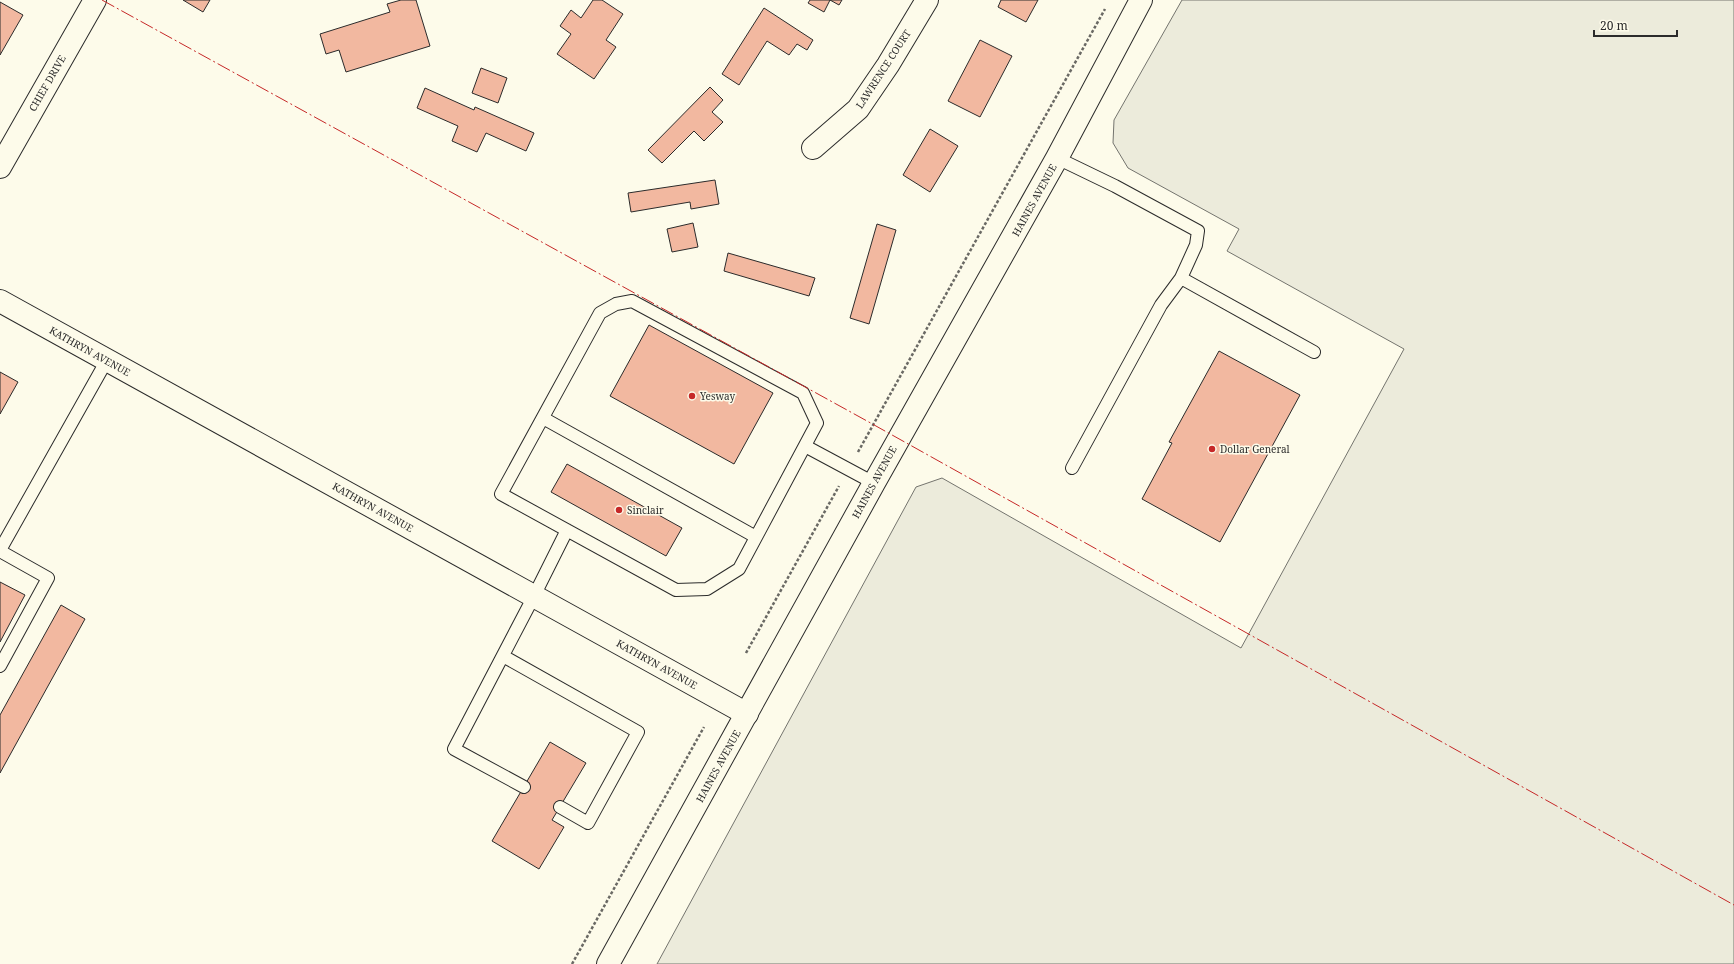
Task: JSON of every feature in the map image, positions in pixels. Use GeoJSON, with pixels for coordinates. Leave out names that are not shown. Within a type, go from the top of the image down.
{"type":"FeatureCollection","features":[{"type":"Feature","properties":{"kind":"street","name":"CHIEF DRIVE"},"geometry":{"type":"LineString","coordinates":[[0,167],[95,0]]}},
{"type":"Feature","properties":{"kind":"street","name":"LAWRENCE COURT"},"geometry":{"type":"LineString","coordinates":[[813,148],[858,109],[888,65],[927,0]]}},
{"type":"Feature","properties":{"kind":"street","name":"HAINES AVENUE"},"geometry":{"type":"LineString","coordinates":[[608,964],[874,483],[1057,158],[1141,0]]}},
{"type":"Feature","properties":{"kind":"street","name":"KATHRYN AVENUE"},"geometry":{"type":"LineString","coordinates":[[0,301],[747,714]]}},
{"type":"Feature","properties":{"kind":"lane"},"geometry":{"type":"LineString","coordinates":[[1057,158],[1115,186],[1198,231],[1196,245],[1181,278],[1161,305],[1072,468]]}},
{"type":"Feature","properties":{"kind":"lane"},"geometry":{"type":"LineString","coordinates":[[1181,278],[1314,352]]}},
{"type":"Feature","properties":{"kind":"lane"},"geometry":{"type":"LineString","coordinates":[[632,301],[803,392],[818,423],[805,446],[739,569],[707,589],[676,590],[501,494],[600,313],[616,304],[632,301]]}},
{"type":"Feature","properties":{"kind":"lane"},"geometry":{"type":"LineString","coordinates":[[0,666],[48,578],[0,551],[107,360]]}},
{"type":"Feature","properties":{"kind":"lane"},"geometry":{"type":"LineString","coordinates":[[543,418],[756,537]]}},
{"type":"Feature","properties":{"kind":"lane"},"geometry":{"type":"LineString","coordinates":[[805,446],[874,483]]}},
{"type":"Feature","properties":{"kind":"lane"},"geometry":{"type":"LineString","coordinates":[[524,787],[454,749],[567,530]]}},
{"type":"Feature","properties":{"kind":"lane"},"geometry":{"type":"LineString","coordinates":[[503,656],[638,732],[588,822],[560,807]]}},
{"type":"Feature","properties":{"kind":"path"},"geometry":{"type":"LineString","coordinates":[[746,653],[1106,7]]}},
{"type":"Feature","properties":{"kind":"path"},"geometry":{"type":"LineString","coordinates":[[572,964],[704,727]]}},
{"type":"Feature","properties":{"kind":"shaded area"},"geometry":{"type":"Polygon","coordinates":[[[1182,0],[1734,0],[1734,964],[657,964],[916,487],[942,478],[1241,648],[1404,349],[1227,251],[1239,229],[1128,168],[1113,143],[1114,120],[1182,0]]]}},
{"type":"Feature","properties":{"kind":"building"},"geometry":{"type":"Polygon","coordinates":[[[183,0],[210,0],[203,12],[183,0]]]}},
{"type":"Feature","properties":{"kind":"building"},"geometry":{"type":"Polygon","coordinates":[[[401,0],[416,0],[430,46],[346,72],[339,50],[326,54],[320,34],[390,12],[387,4],[401,0]]]}},
{"type":"Feature","properties":{"kind":"building"},"geometry":{"type":"Polygon","coordinates":[[[593,0],[602,0],[623,14],[606,40],[616,47],[594,79],[557,54],[571,34],[560,26],[571,10],[581,18],[593,0]]]}},
{"type":"Feature","properties":{"kind":"building"},"geometry":{"type":"Polygon","coordinates":[[[810,0],[830,0],[824,12],[808,3],[810,0]]]}},
{"type":"Feature","properties":{"kind":"building"},"geometry":{"type":"Polygon","coordinates":[[[830,0],[842,0],[839,5],[830,0]]]}},
{"type":"Feature","properties":{"kind":"building"},"geometry":{"type":"Polygon","coordinates":[[[1001,0],[1038,0],[1026,22],[998,7],[1001,0]]]}},
{"type":"Feature","properties":{"kind":"building"},"geometry":{"type":"Polygon","coordinates":[[[0,2],[23,15],[0,55],[0,2]]]}},
{"type":"Feature","properties":{"kind":"building"},"geometry":{"type":"Polygon","coordinates":[[[764,8],[813,40],[807,50],[797,44],[789,55],[767,41],[739,85],[722,74],[764,8]]]}},
{"type":"Feature","properties":{"kind":"building"},"geometry":{"type":"Polygon","coordinates":[[[980,40],[1012,56],[980,117],[948,101],[980,40]]]}},
{"type":"Feature","properties":{"kind":"building"},"geometry":{"type":"Polygon","coordinates":[[[481,68],[507,78],[498,103],[472,93],[481,68]]]}},
{"type":"Feature","properties":{"kind":"building"},"geometry":{"type":"Polygon","coordinates":[[[710,87],[723,100],[712,112],[723,122],[704,141],[694,131],[662,163],[648,150],[710,87]]]}},
{"type":"Feature","properties":{"kind":"building"},"geometry":{"type":"Polygon","coordinates":[[[425,88],[474,110],[475,107],[534,133],[526,151],[486,133],[477,152],[452,141],[458,126],[417,108],[425,88]]]}},
{"type":"Feature","properties":{"kind":"building"},"geometry":{"type":"Polygon","coordinates":[[[930,129],[958,146],[930,192],[903,175],[930,129]]]}},
{"type":"Feature","properties":{"kind":"building"},"geometry":{"type":"Polygon","coordinates":[[[715,180],[719,204],[691,209],[690,202],[631,212],[628,193],[715,180]]]}},
{"type":"Feature","properties":{"kind":"building"},"geometry":{"type":"Polygon","coordinates":[[[693,223],[698,247],[672,252],[667,229],[693,223]]]}},
{"type":"Feature","properties":{"kind":"building"},"geometry":{"type":"Polygon","coordinates":[[[877,224],[896,230],[869,324],[850,318],[877,224]]]}},
{"type":"Feature","properties":{"kind":"building"},"geometry":{"type":"Polygon","coordinates":[[[728,253],[815,278],[809,296],[724,271],[728,253]]]}},
{"type":"Feature","properties":{"kind":"building"},"geometry":{"type":"Polygon","coordinates":[[[649,325],[773,393],[734,464],[610,396],[649,325]]]}},
{"type":"Feature","properties":{"kind":"building"},"geometry":{"type":"Polygon","coordinates":[[[1219,351],[1300,395],[1220,542],[1142,499],[1172,443],[1169,442],[1219,351]]]}},
{"type":"Feature","properties":{"kind":"building"},"geometry":{"type":"Polygon","coordinates":[[[0,372],[18,382],[0,414],[0,372]]]}},
{"type":"Feature","properties":{"kind":"building"},"geometry":{"type":"Polygon","coordinates":[[[567,464],[682,528],[666,556],[551,492],[567,464]]]}},
{"type":"Feature","properties":{"kind":"building"},"geometry":{"type":"Polygon","coordinates":[[[0,582],[25,595],[0,642],[0,582]]]}},
{"type":"Feature","properties":{"kind":"building"},"geometry":{"type":"Polygon","coordinates":[[[61,605],[85,619],[0,773],[0,715],[61,605]]]}},
{"type":"Feature","properties":{"kind":"building"},"geometry":{"type":"Polygon","coordinates":[[[550,742],[586,763],[552,820],[564,827],[539,869],[492,841],[550,742]]]}},
{"type":"Feature","properties":{"kind":"power"},"geometry":{"type":"LineString","coordinates":[[102,0],[867,421],[1734,905]]}},
{"type":"Feature","properties":{"kind":"place","name":"Yesway"},"geometry":{"type":"Point","coordinates":[692,396]}},
{"type":"Feature","properties":{"kind":"place","name":"Dollar General"},"geometry":{"type":"Point","coordinates":[1212,449]}},
{"type":"Feature","properties":{"kind":"place","name":"Sinclair"},"geometry":{"type":"Point","coordinates":[619,510]}}]}
